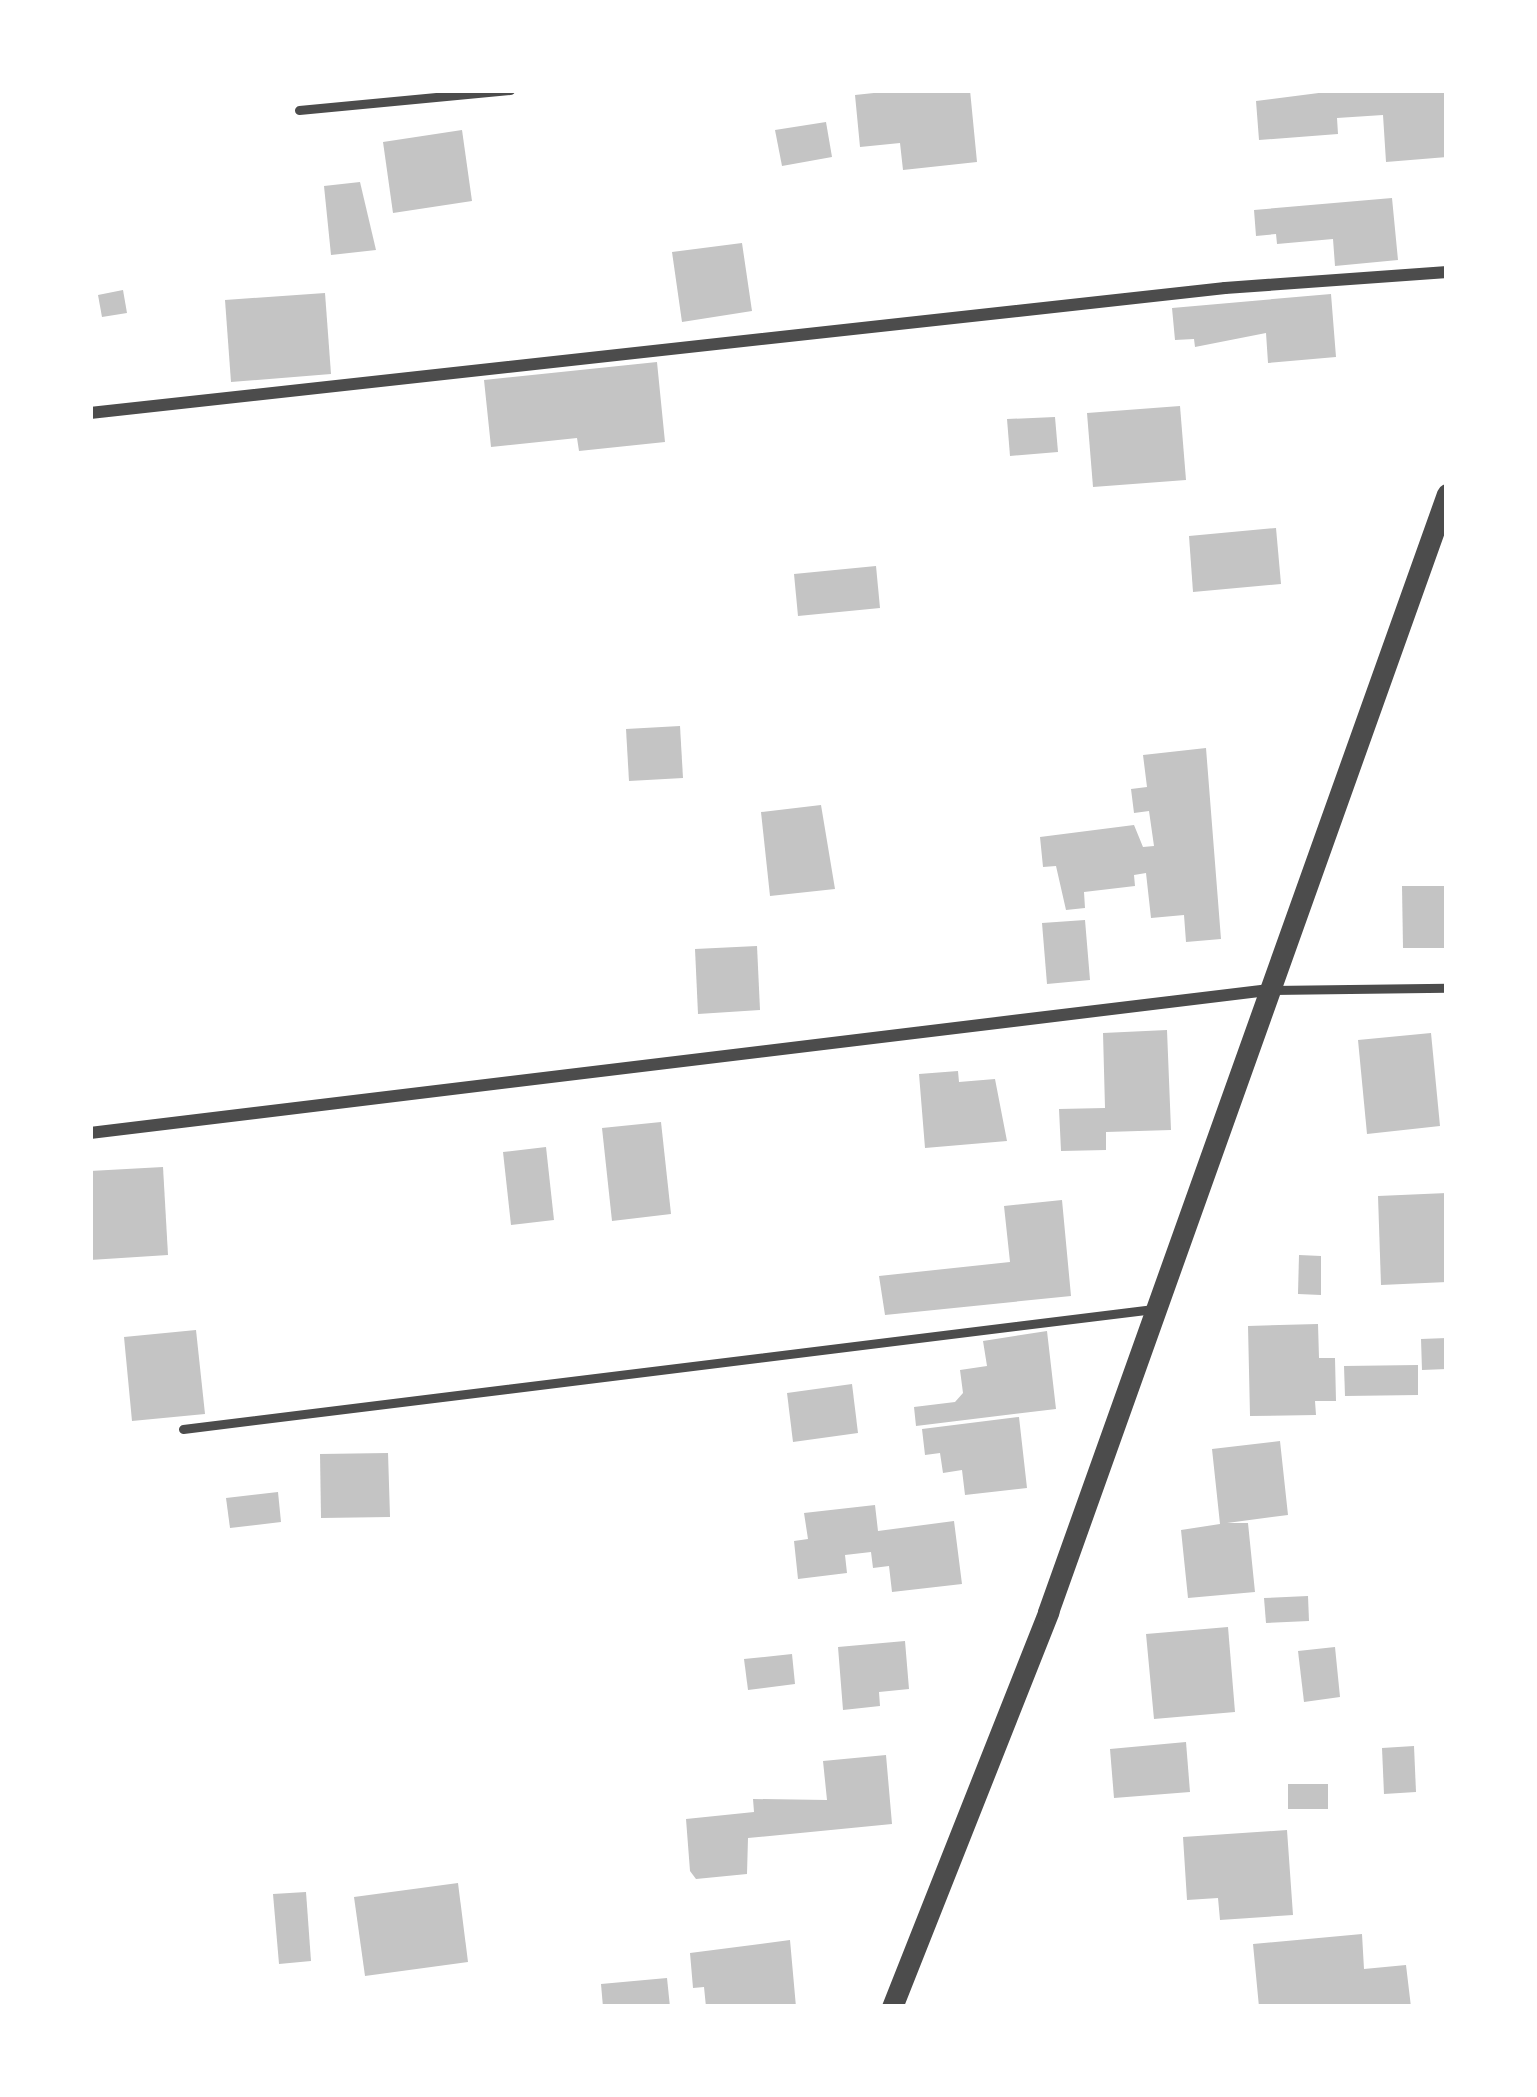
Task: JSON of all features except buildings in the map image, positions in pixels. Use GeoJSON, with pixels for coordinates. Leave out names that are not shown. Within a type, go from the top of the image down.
{"type":"FeatureCollection","features":[{"type":"Feature","properties":{"kind":"street"},"geometry":{"type":"LineString","coordinates":[[90,413],[1225,288],[1447,272]]}},
{"type":"Feature","properties":{"kind":"street"},"geometry":{"type":"LineString","coordinates":[[892,2007],[985,1781],[1447,494]]}},
{"type":"Feature","properties":{"kind":"street"},"geometry":{"type":"LineString","coordinates":[[90,1133],[1269,990]]}},
{"type":"Feature","properties":{"kind":"lane"},"geometry":{"type":"LineString","coordinates":[[299,110],[510,90]]}},
{"type":"Feature","properties":{"kind":"lane"},"geometry":{"type":"LineString","coordinates":[[1269,990],[1447,988]]}},
{"type":"Feature","properties":{"kind":"lane"},"geometry":{"type":"LineString","coordinates":[[183,1429],[1156,1309]]}}]}
